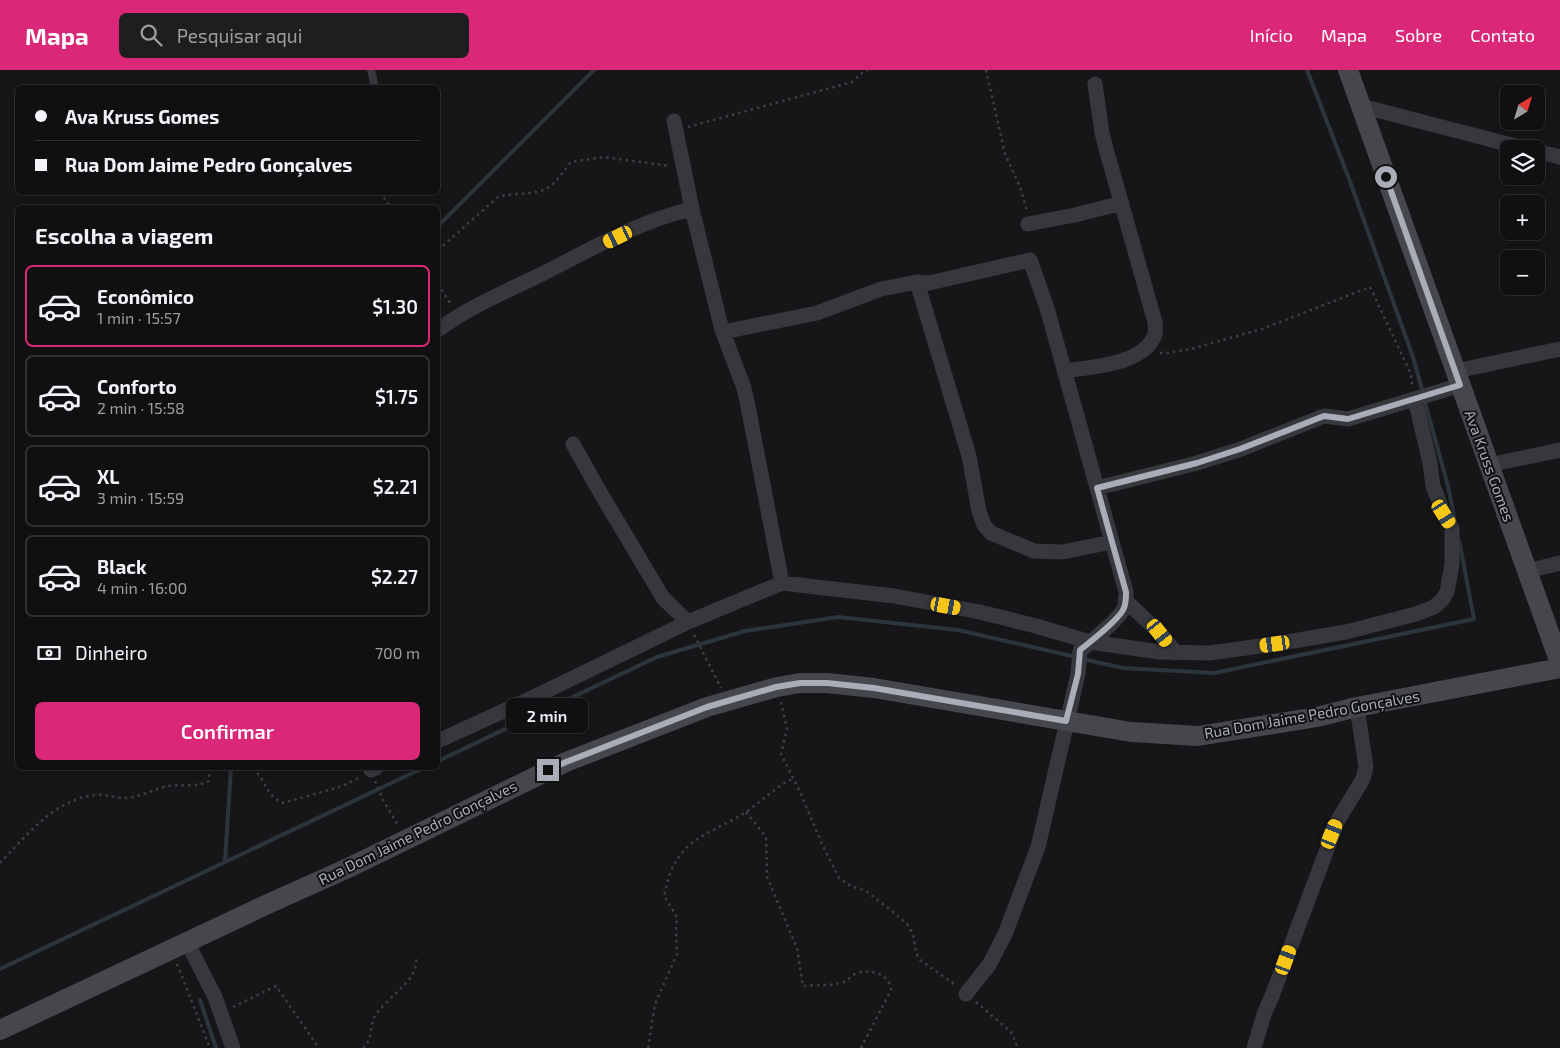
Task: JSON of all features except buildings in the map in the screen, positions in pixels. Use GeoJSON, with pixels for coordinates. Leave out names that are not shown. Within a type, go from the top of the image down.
{"type":"FeatureCollection","features":[{"type":"Feature","properties":{"kind":"main road","name":"Ava Kruss Gomes"},"geometry":{"type":"LineString","coordinates":[[1348,70],[1560,664]]}},
{"type":"Feature","properties":{"kind":"main road","name":"Rua Dom Jaime Pedro Gonçalves"},"geometry":{"type":"LineString","coordinates":[[0,1030],[406,840],[566,762],[707,707],[776,687],[800,683],[827,683],[874,688],[1130,732],[1198,736],[1317,717],[1357,707],[1560,668]]}},
{"type":"Feature","properties":{"kind":"street"},"geometry":{"type":"LineString","coordinates":[[1064,371],[1117,362],[1132,357],[1144,349],[1155,334],[1155,322],[1102,133],[1095,84]]}},
{"type":"Feature","properties":{"kind":"street"},"geometry":{"type":"LineString","coordinates":[[1361,106],[1500,142]]}},
{"type":"Feature","properties":{"kind":"street"},"geometry":{"type":"LineString","coordinates":[[674,125],[692,209],[723,332],[744,388],[782,583]]}},
{"type":"Feature","properties":{"kind":"street"},"geometry":{"type":"LineString","coordinates":[[1545,153],[1560,157]]}},
{"type":"Feature","properties":{"kind":"street"},"geometry":{"type":"LineString","coordinates":[[1028,224],[1076,215],[1122,203]]}},
{"type":"Feature","properties":{"kind":"street"},"geometry":{"type":"LineString","coordinates":[[440,329],[459,317],[635,227],[692,209]]}},
{"type":"Feature","properties":{"kind":"street"},"geometry":{"type":"LineString","coordinates":[[723,332],[817,313],[881,289],[917,282],[929,283],[1030,260],[1047,308],[1126,592],[1124,609],[1119,617],[1085,646],[1038,847],[1005,934],[988,965],[966,994]]}},
{"type":"Feature","properties":{"kind":"street"},"geometry":{"type":"LineString","coordinates":[[917,282],[969,456],[984,525],[991,532],[1034,551],[1062,552],[1112,542]]}},
{"type":"Feature","properties":{"kind":"street"},"geometry":{"type":"LineString","coordinates":[[1097,488],[1214,457],[1291,430],[1324,416],[1348,419],[1415,399],[1430,394],[1458,378],[1560,349]]}},
{"type":"Feature","properties":{"kind":"street"},"geometry":{"type":"LineString","coordinates":[[440,740],[688,622],[782,583],[894,596],[980,612],[1036,626],[1085,646],[1176,653],[1210,654],[1346,632],[1416,614],[1434,607],[1447,592],[1451,578],[1452,528],[1444,514],[1433,486],[1430,463],[1415,399]]}},
{"type":"Feature","properties":{"kind":"street"},"geometry":{"type":"LineString","coordinates":[[573,444],[663,598],[688,622]]}},
{"type":"Feature","properties":{"kind":"street"},"geometry":{"type":"LineString","coordinates":[[1489,464],[1560,450]]}},
{"type":"Feature","properties":{"kind":"street"},"geometry":{"type":"LineString","coordinates":[[1527,571],[1560,563]]}},
{"type":"Feature","properties":{"kind":"street"},"geometry":{"type":"LineString","coordinates":[[1125,600],[1160,633],[1176,653]]}},
{"type":"Feature","properties":{"kind":"street"},"geometry":{"type":"LineString","coordinates":[[1254,1048],[1264,1014],[1338,820],[1363,779],[1366,767],[1357,707]]}},
{"type":"Feature","properties":{"kind":"street"},"geometry":{"type":"LineString","coordinates":[[179,946],[222,1013],[233,1048]]}},
{"type":"Feature","properties":{"kind":"lane"},"geometry":{"type":"LineString","coordinates":[[370,70],[374,85]]}},
{"type":"Feature","properties":{"kind":"path"},"geometry":{"type":"LineString","coordinates":[[674,125],[852,82],[868,70]]}},
{"type":"Feature","properties":{"kind":"path"},"geometry":{"type":"LineString","coordinates":[[986,70],[1005,154],[1024,199],[1028,224]]}},
{"type":"Feature","properties":{"kind":"path"},"geometry":{"type":"LineString","coordinates":[[440,248],[498,197],[508,194],[528,193],[549,187],[571,162],[604,157],[684,168]]}},
{"type":"Feature","properties":{"kind":"path"},"geometry":{"type":"LineString","coordinates":[[440,287],[459,317]]}},
{"type":"Feature","properties":{"kind":"path"},"geometry":{"type":"LineString","coordinates":[[1144,349],[1153,353],[1167,354],[1191,349],[1262,329],[1370,287],[1410,374],[1415,399]]}},
{"type":"Feature","properties":{"kind":"path"},"geometry":{"type":"LineString","coordinates":[[688,622],[727,701]]}},
{"type":"Feature","properties":{"kind":"path"},"geometry":{"type":"LineString","coordinates":[[776,687],[787,720],[787,729],[780,752],[800,792],[822,846],[839,878],[851,886],[866,891],[907,924],[913,934],[916,953],[920,960],[966,994],[1011,1032],[1018,1048]]}},
{"type":"Feature","properties":{"kind":"path"},"geometry":{"type":"LineString","coordinates":[[0,863],[42,820],[66,803],[81,797],[97,794],[126,798],[169,786],[204,784],[209,781],[210,770]]}},
{"type":"Feature","properties":{"kind":"path"},"geometry":{"type":"LineString","coordinates":[[254,770],[269,794],[275,800],[283,803],[343,786],[371,770]]}},
{"type":"Feature","properties":{"kind":"path"},"geometry":{"type":"LineString","coordinates":[[373,770],[383,800],[406,840]]}},
{"type":"Feature","properties":{"kind":"path"},"geometry":{"type":"LineString","coordinates":[[648,1048],[655,1004],[677,954],[677,917],[664,896],[675,861],[688,846],[700,837],[746,812],[772,790],[792,779]]}},
{"type":"Feature","properties":{"kind":"path"},"geometry":{"type":"LineString","coordinates":[[746,812],[766,837],[767,877],[797,948],[804,986],[843,983],[854,975],[869,972],[878,973],[886,978],[891,985],[891,990],[861,1048]]}},
{"type":"Feature","properties":{"kind":"path"},"geometry":{"type":"LineString","coordinates":[[179,946],[210,1048]]}},
{"type":"Feature","properties":{"kind":"path"},"geometry":{"type":"LineString","coordinates":[[363,1048],[369,1043],[371,1027],[376,1016],[392,995],[411,976],[415,969],[417,958]]}},
{"type":"Feature","properties":{"kind":"path"},"geometry":{"type":"LineString","coordinates":[[222,1013],[276,986],[319,1048]]}},
{"type":"Feature","properties":{"kind":"waterway"},"geometry":{"type":"LineString","coordinates":[[440,224],[594,70]]}},
{"type":"Feature","properties":{"kind":"waterway"},"geometry":{"type":"LineString","coordinates":[[1307,70],[1348,176],[1413,357],[1423,393]]}},
{"type":"Feature","properties":{"kind":"waterway"},"geometry":{"type":"LineString","coordinates":[[1424,399],[1448,486],[1455,521]]}},
{"type":"Feature","properties":{"kind":"waterway"},"geometry":{"type":"LineString","coordinates":[[1083,659],[1123,668],[1214,673],[1474,619],[1459,540]]}},
{"type":"Feature","properties":{"kind":"waterway"},"geometry":{"type":"LineString","coordinates":[[440,760],[657,657],[745,631],[838,617],[958,630],[1076,657]]}},
{"type":"Feature","properties":{"kind":"waterway"},"geometry":{"type":"LineString","coordinates":[[225,861],[231,770]]}},
{"type":"Feature","properties":{"kind":"waterway"},"geometry":{"type":"LineString","coordinates":[[0,969],[419,770]]}},
{"type":"Feature","properties":{"kind":"waterway"},"geometry":{"type":"LineString","coordinates":[[200,1000],[216,1048]]}},
{"type":"Feature","properties":{"kind":"route"},"geometry":{"type":"LineString","coordinates":[[548,770],[707,707],[776,687],[800,683],[827,683],[874,688],[1066,721],[1078,674],[1080,650],[1119,617],[1124,609],[1126,592],[1097,488],[1197,463],[1240,449],[1324,416],[1348,419],[1460,385],[1386,177]]}}]}
